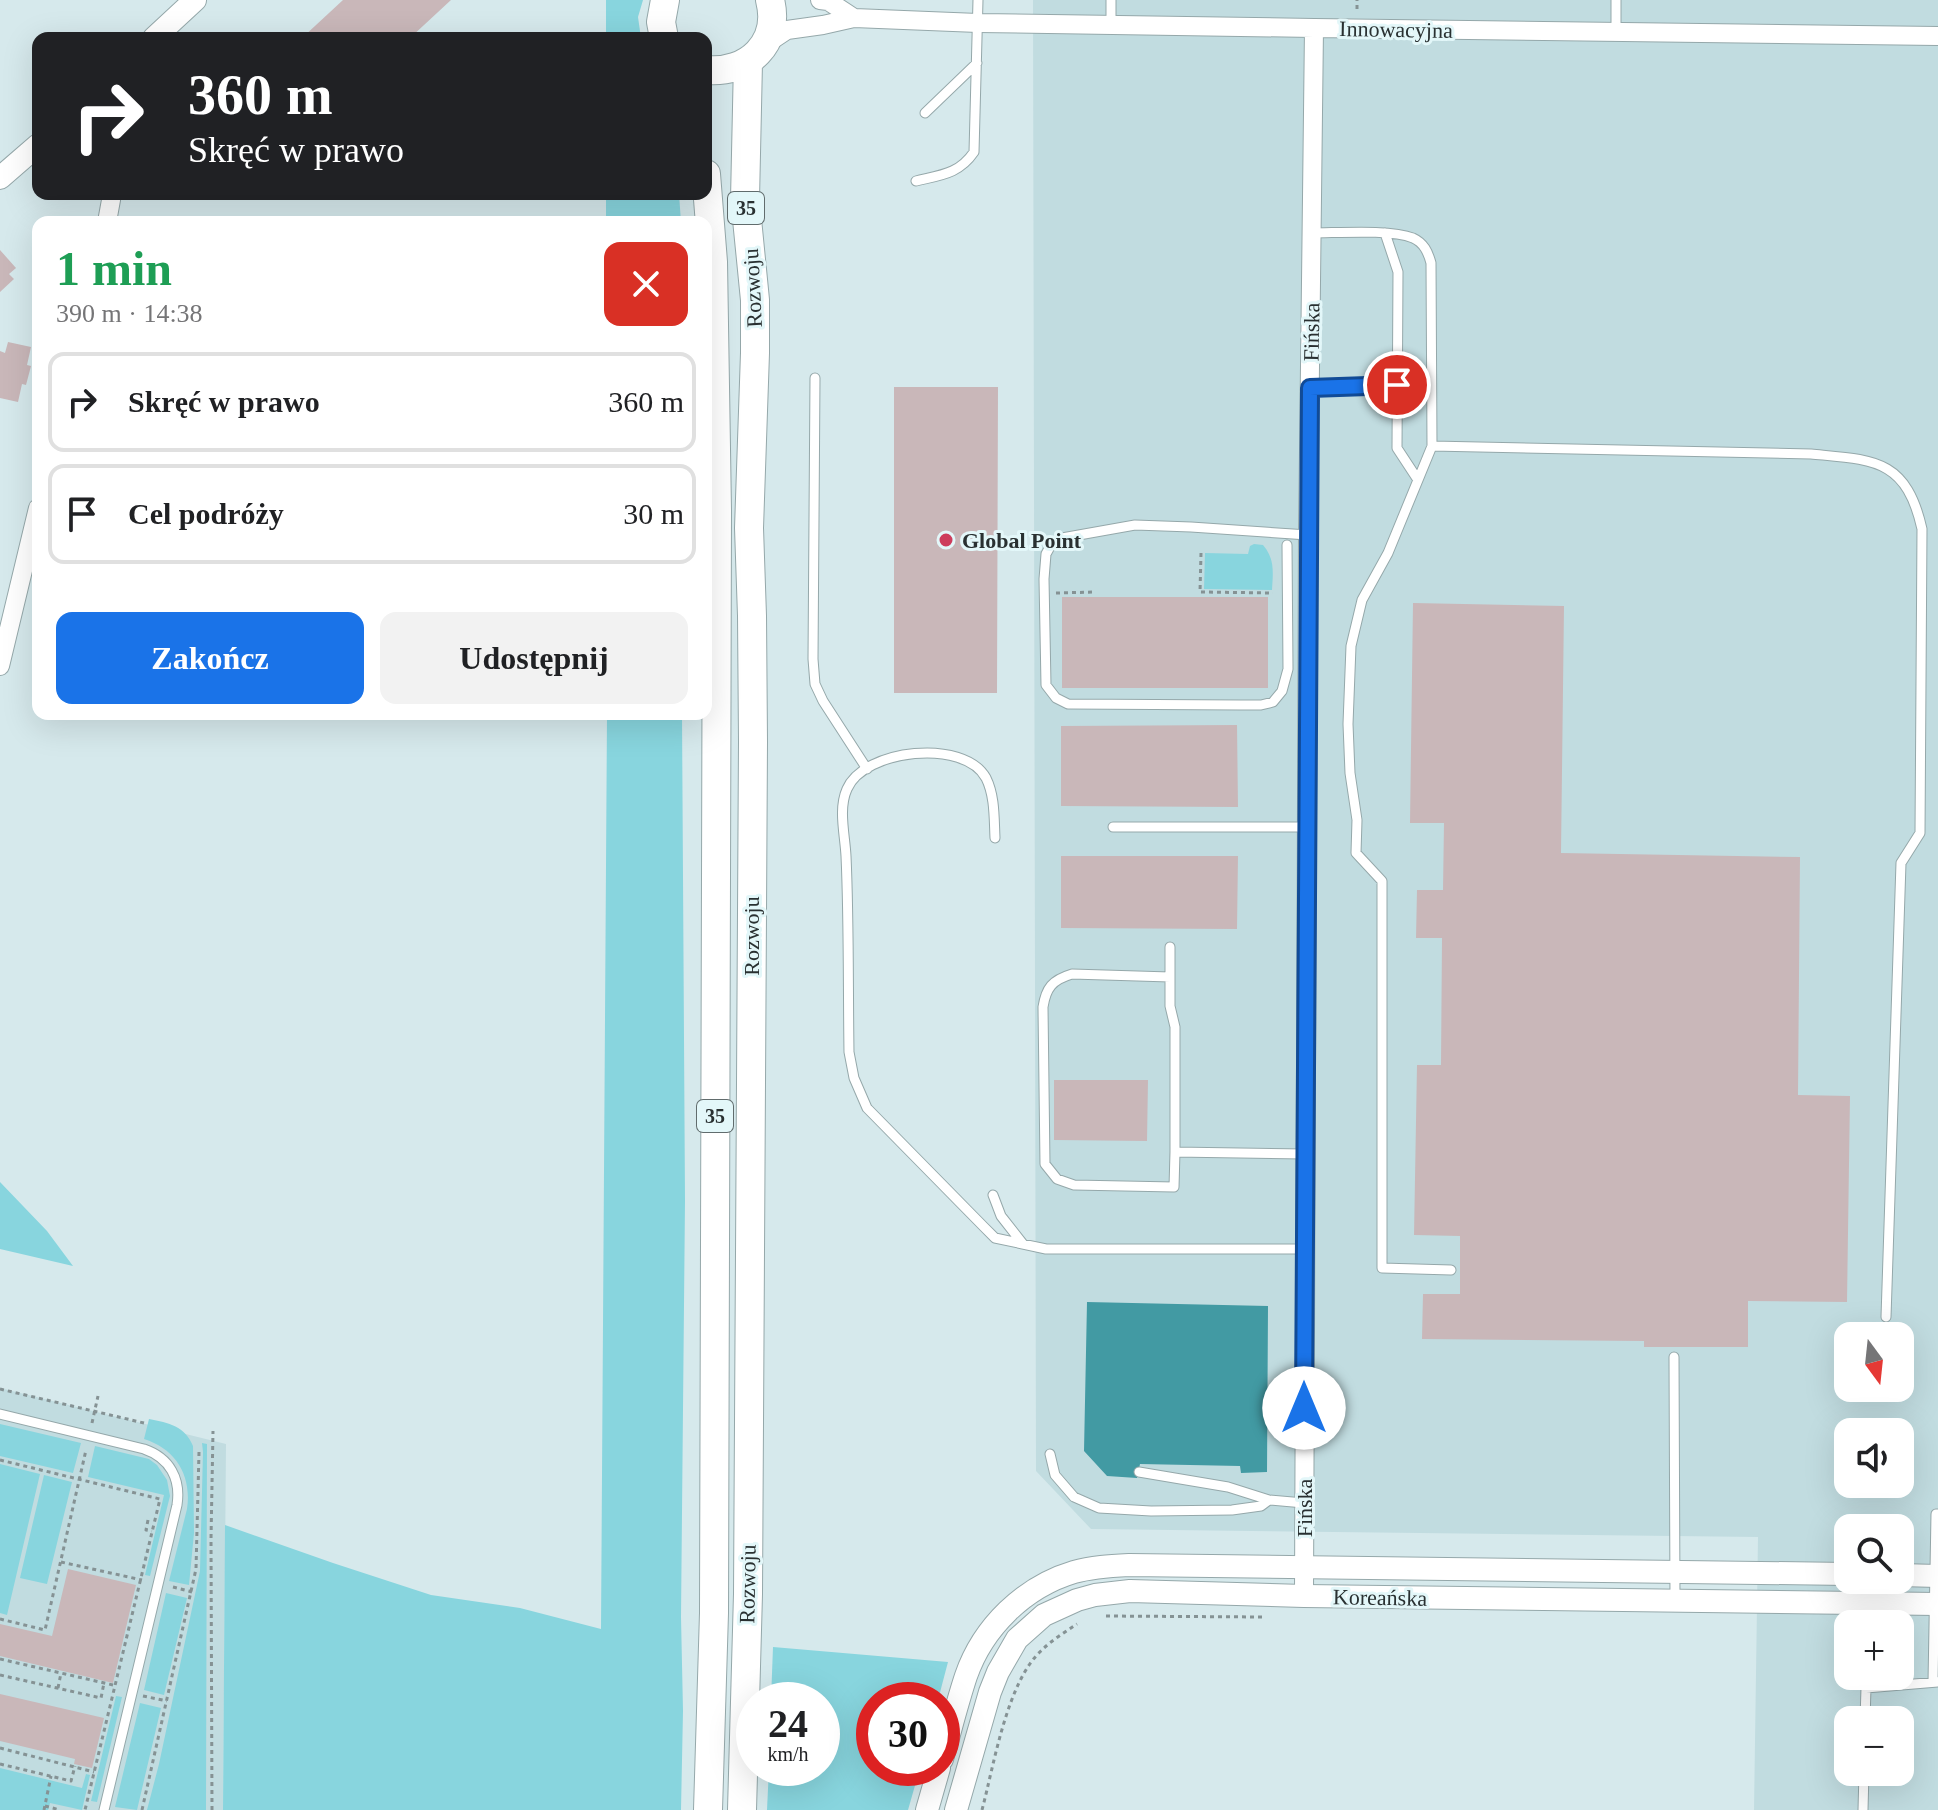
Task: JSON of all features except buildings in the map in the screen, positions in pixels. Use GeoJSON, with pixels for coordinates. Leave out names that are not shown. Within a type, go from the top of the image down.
{"type":"FeatureCollection","features":[{"type":"Feature","properties":{"kind":"main road"},"geometry":{"type":"LineString","coordinates":[[663,32],[661,22],[665,0]]}},
{"type":"Feature","properties":{"kind":"main road","name":"35"},"geometry":{"type":"LineString","coordinates":[[756,54],[772,25],[770,0]]}},
{"type":"Feature","properties":{"kind":"main road"},"geometry":{"type":"LineString","coordinates":[[712,70],[725,70],[756,54]]}},
{"type":"Feature","properties":{"kind":"main road","name":"Rozwoju"},"geometry":{"type":"LineString","coordinates":[[742,1810],[748,1594],[752,853],[749,528],[755,353],[755,300],[745,199],[756,54]]}},
{"type":"Feature","properties":{"kind":"main road","name":"Rozwoju"},"geometry":{"type":"LineString","coordinates":[[708,1810],[714,1613],[717,511],[712,249]]}},
{"type":"Feature","properties":{"kind":"street"},"geometry":{"type":"LineString","coordinates":[[160,32],[195,0]]}},
{"type":"Feature","properties":{"kind":"street","name":"Innowacyjna"},"geometry":{"type":"LineString","coordinates":[[820,0],[828,1],[854,18]]}},
{"type":"Feature","properties":{"kind":"street","name":"Innowacyjna"},"geometry":{"type":"LineString","coordinates":[[756,54],[787,30],[854,18],[978,23],[1938,36]]}},
{"type":"Feature","properties":{"kind":"street","name":"Fińska"},"geometry":{"type":"LineString","coordinates":[[1304,1596],[1308,535],[1314,28]]}},
{"type":"Feature","properties":{"kind":"street"},"geometry":{"type":"LineString","coordinates":[[0,178],[32,150]]}},
{"type":"Feature","properties":{"kind":"street"},"geometry":{"type":"LineString","coordinates":[[0,666],[32,533]]}},
{"type":"Feature","properties":{"kind":"street","name":"Koreańska"},"geometry":{"type":"LineString","coordinates":[[960,1698],[981,1644],[1006,1613],[1036,1588],[1055,1579],[1075,1572],[1116,1566],[1834,1574]]}},
{"type":"Feature","properties":{"kind":"street"},"geometry":{"type":"LineString","coordinates":[[1914,1575],[1937,1576]]}},
{"type":"Feature","properties":{"kind":"street","name":"Koreańska"},"geometry":{"type":"LineString","coordinates":[[956,1810],[990,1692],[1017,1639],[1044,1615],[1095,1595],[1122,1592],[1936,1604]]}},
{"type":"Feature","properties":{"kind":"street"},"geometry":{"type":"LineString","coordinates":[[927,1810],[934,1786]]}},
{"type":"Feature","properties":{"kind":"lane"},"geometry":{"type":"LineString","coordinates":[[916,181],[965,166],[974,152],[978,0]]}},
{"type":"Feature","properties":{"kind":"lane"},"geometry":{"type":"LineString","coordinates":[[1111,0],[1111,25]]}},
{"type":"Feature","properties":{"kind":"lane"},"geometry":{"type":"LineString","coordinates":[[1616,0],[1616,32]]}},
{"type":"Feature","properties":{"kind":"lane"},"geometry":{"type":"LineString","coordinates":[[925,113],[977,63]]}},
{"type":"Feature","properties":{"kind":"lane"},"geometry":{"type":"LineString","coordinates":[[1312,233],[1385,233],[1414,238],[1426,248],[1431,263],[1432,446],[1388,553],[1362,600],[1351,646],[1348,724],[1350,773],[1357,820],[1356,853],[1382,881],[1382,1268],[1451,1270]]}},
{"type":"Feature","properties":{"kind":"lane"},"geometry":{"type":"LineString","coordinates":[[1385,233],[1398,272],[1397,448],[1418,480]]}},
{"type":"Feature","properties":{"kind":"lane"},"geometry":{"type":"LineString","coordinates":[[815,378],[815,684],[867,769]]}},
{"type":"Feature","properties":{"kind":"lane"},"geometry":{"type":"LineString","coordinates":[[1310,388],[1397,385]]}},
{"type":"Feature","properties":{"kind":"lane"},"geometry":{"type":"LineString","coordinates":[[1432,446],[1811,454],[1855,458],[1886,467],[1906,485],[1922,529],[1920,833],[1901,863],[1886,1317]]}},
{"type":"Feature","properties":{"kind":"lane"},"geometry":{"type":"LineString","coordinates":[[1287,545],[1288,669],[1282,691],[1273,702],[1261,705],[1068,704],[1056,698],[1046,685],[1046,554],[1051,545],[1062,538],[1135,525],[1308,535]]}},
{"type":"Feature","properties":{"kind":"lane"},"geometry":{"type":"LineString","coordinates":[[995,838],[993,799],[985,776],[970,762],[936,752],[909,753],[881,761],[860,772],[847,788],[842,811],[846,855],[849,1052],[854,1078],[867,1108],[995,1238],[1046,1249],[1304,1249]]}},
{"type":"Feature","properties":{"kind":"lane"},"geometry":{"type":"LineString","coordinates":[[1113,827],[1308,827]]}},
{"type":"Feature","properties":{"kind":"lane"},"geometry":{"type":"LineString","coordinates":[[1170,947],[1170,977],[1170,1006],[1175,1027],[1174,1187],[1074,1185],[1057,1179],[1045,1164],[1045,992],[1060,977],[1072,974],[1170,977]]}},
{"type":"Feature","properties":{"kind":"lane"},"geometry":{"type":"LineString","coordinates":[[1175,1152],[1305,1154]]}},
{"type":"Feature","properties":{"kind":"lane"},"geometry":{"type":"LineString","coordinates":[[993,1195],[1001,1216],[1023,1244]]}},
{"type":"Feature","properties":{"kind":"lane"},"geometry":{"type":"LineString","coordinates":[[1674,1357],[1675,1600]]}},
{"type":"Feature","properties":{"kind":"lane"},"geometry":{"type":"LineString","coordinates":[[0,1414],[153,1452],[161,1457],[176,1479],[178,1497],[104,1810]]}},
{"type":"Feature","properties":{"kind":"lane"},"geometry":{"type":"LineString","coordinates":[[1050,1454],[1055,1475],[1074,1497],[1099,1508],[1232,1510],[1261,1506],[1269,1500]]}},
{"type":"Feature","properties":{"kind":"lane"},"geometry":{"type":"LineString","coordinates":[[1139,1472],[1228,1487],[1269,1500],[1304,1503]]}},
{"type":"Feature","properties":{"kind":"lane"},"geometry":{"type":"LineString","coordinates":[[1865,1706],[1866,1688],[1935,1682],[1938,1514]]}},
{"type":"Feature","properties":{"kind":"lane"},"geometry":{"type":"LineString","coordinates":[[1863,1810],[1864,1786]]}},
{"type":"Feature","properties":{"kind":"path"},"geometry":{"type":"LineString","coordinates":[[1201,553],[1200,592],[1277,593]]}},
{"type":"Feature","properties":{"kind":"path"},"geometry":{"type":"LineString","coordinates":[[1044,593],[1096,592]]}},
{"type":"Feature","properties":{"kind":"path"},"geometry":{"type":"LineString","coordinates":[[0,1389],[144,1423]]}},
{"type":"Feature","properties":{"kind":"path"},"geometry":{"type":"LineString","coordinates":[[0,1619],[45,1630],[98,1396]]}},
{"type":"Feature","properties":{"kind":"path"},"geometry":{"type":"LineString","coordinates":[[212,1810],[213,1431]]}},
{"type":"Feature","properties":{"kind":"path"},"geometry":{"type":"LineString","coordinates":[[142,1810],[196,1569],[199,1452]]}},
{"type":"Feature","properties":{"kind":"path"},"geometry":{"type":"LineString","coordinates":[[0,1460],[160,1499],[85,1810]]}},
{"type":"Feature","properties":{"kind":"path"},"geometry":{"type":"LineString","coordinates":[[148,1520],[146,1530],[152,1531]]}},
{"type":"Feature","properties":{"kind":"path"},"geometry":{"type":"LineString","coordinates":[[61,1562],[192,1592]]}},
{"type":"Feature","properties":{"kind":"path"},"geometry":{"type":"LineString","coordinates":[[1104,1616],[1274,1617]]}},
{"type":"Feature","properties":{"kind":"path"},"geometry":{"type":"LineString","coordinates":[[982,1810],[1008,1711],[1024,1673],[1040,1651],[1079,1623]]}},
{"type":"Feature","properties":{"kind":"path"},"geometry":{"type":"LineString","coordinates":[[0,1659],[115,1685]]}},
{"type":"Feature","properties":{"kind":"path"},"geometry":{"type":"LineString","coordinates":[[58,1688],[61,1673]]}},
{"type":"Feature","properties":{"kind":"path"},"geometry":{"type":"LineString","coordinates":[[0,1675],[101,1698],[104,1683]]}},
{"type":"Feature","properties":{"kind":"path"},"geometry":{"type":"LineString","coordinates":[[0,1748],[94,1772]]}},
{"type":"Feature","properties":{"kind":"path"},"geometry":{"type":"LineString","coordinates":[[0,1764],[71,1781],[75,1766]]}},
{"type":"Feature","properties":{"kind":"path"},"geometry":{"type":"LineString","coordinates":[[51,1776],[44,1808],[60,1810]]}},
{"type":"Feature","properties":{"kind":"shaded area"},"geometry":{"type":"Polygon","coordinates":[[[606,0],[643,0],[638,17],[640,32],[606,32],[606,0]]]}},
{"type":"Feature","properties":{"kind":"shaded area"},"geometry":{"type":"Polygon","coordinates":[[[1033,0],[1938,0],[1938,1810],[1754,1810],[1758,1537],[1091,1529],[1036,1471],[1033,0]]]}},
{"type":"Feature","properties":{"kind":"shaded area"},"geometry":{"type":"Polygon","coordinates":[[[606,200],[679,200],[681,216],[606,216],[606,200]]]}},
{"type":"Feature","properties":{"kind":"shaded area"},"geometry":{"type":"Polygon","coordinates":[[[1263,545],[1270,555],[1272,590],[1204,589],[1205,553],[1248,554],[1250,546],[1263,545]]]}},
{"type":"Feature","properties":{"kind":"shaded area"},"geometry":{"type":"Polygon","coordinates":[[[607,720],[682,720],[685,1201],[681,1810],[223,1810],[225,1525],[431,1595],[520,1608],[601,1629],[607,720]]]}},
{"type":"Feature","properties":{"kind":"shaded area"},"geometry":{"type":"Polygon","coordinates":[[[0,1182],[47,1231],[73,1266],[0,1249],[0,1182]]]}},
{"type":"Feature","properties":{"kind":"shaded area"},"geometry":{"type":"Polygon","coordinates":[[[1087,1302],[1268,1306],[1267,1472],[1241,1473],[1240,1466],[1140,1464],[1137,1478],[1107,1476],[1084,1451],[1087,1302]]]}},
{"type":"Feature","properties":{"kind":"shaded area"},"geometry":{"type":"Polygon","coordinates":[[[0,1388],[226,1444],[223,1810],[0,1810],[0,1388]]]}},
{"type":"Feature","properties":{"kind":"shaded area"},"geometry":{"type":"Polygon","coordinates":[[[149,1419],[181,1430],[193,1446],[194,1533],[189,1585],[169,1581],[187,1509],[187,1486],[173,1457],[144,1439],[149,1419]]]}},
{"type":"Feature","properties":{"kind":"shaded area"},"geometry":{"type":"Polygon","coordinates":[[[0,1424],[81,1443],[73,1473],[0,1456],[0,1424]]]}},
{"type":"Feature","properties":{"kind":"shaded area"},"geometry":{"type":"Polygon","coordinates":[[[202,1443],[207,1444],[206,1810],[147,1810],[200,1571],[202,1443]]]}},
{"type":"Feature","properties":{"kind":"shaded area"},"geometry":{"type":"Polygon","coordinates":[[[95,1446],[149,1459],[167,1480],[170,1496],[150,1576],[145,1575],[164,1495],[88,1477],[95,1446]]]}},
{"type":"Feature","properties":{"kind":"shaded area"},"geometry":{"type":"Polygon","coordinates":[[[0,1464],[40,1474],[7,1615],[0,1613],[0,1464]]]}},
{"type":"Feature","properties":{"kind":"shaded area"},"geometry":{"type":"Polygon","coordinates":[[[44,1475],[72,1482],[47,1584],[20,1578],[44,1475]]]}},
{"type":"Feature","properties":{"kind":"shaded area"},"geometry":{"type":"Polygon","coordinates":[[[166,1593],[187,1598],[164,1695],[144,1690],[166,1593]]]}},
{"type":"Feature","properties":{"kind":"shaded area"},"geometry":{"type":"Polygon","coordinates":[[[773,1647],[948,1662],[943,1682],[856,1682],[856,1786],[915,1786],[908,1810],[767,1810],[768,1786],[840,1786],[840,1682],[772,1682],[773,1647]]]}},
{"type":"Feature","properties":{"kind":"shaded area"},"geometry":{"type":"Polygon","coordinates":[[[116,1696],[122,1697],[97,1802],[91,1801],[116,1696]]]}},
{"type":"Feature","properties":{"kind":"shaded area"},"geometry":{"type":"Polygon","coordinates":[[[140,1703],[161,1708],[137,1810],[115,1807],[140,1703]]]}},
{"type":"Feature","properties":{"kind":"shaded area"},"geometry":{"type":"Polygon","coordinates":[[[0,1768],[82,1788],[86,1774],[90,1775],[82,1810],[50,1803],[48,1810],[0,1810],[0,1768]]]}},
{"type":"Feature","properties":{"kind":"place","name":"Global Point"},"geometry":{"type":"Point","coordinates":[946,540]}},
{"type":"Feature","properties":{"kind":"route"},"geometry":{"type":"LineString","coordinates":[[1304,1408],[1310,388],[1397,385]]}}]}
